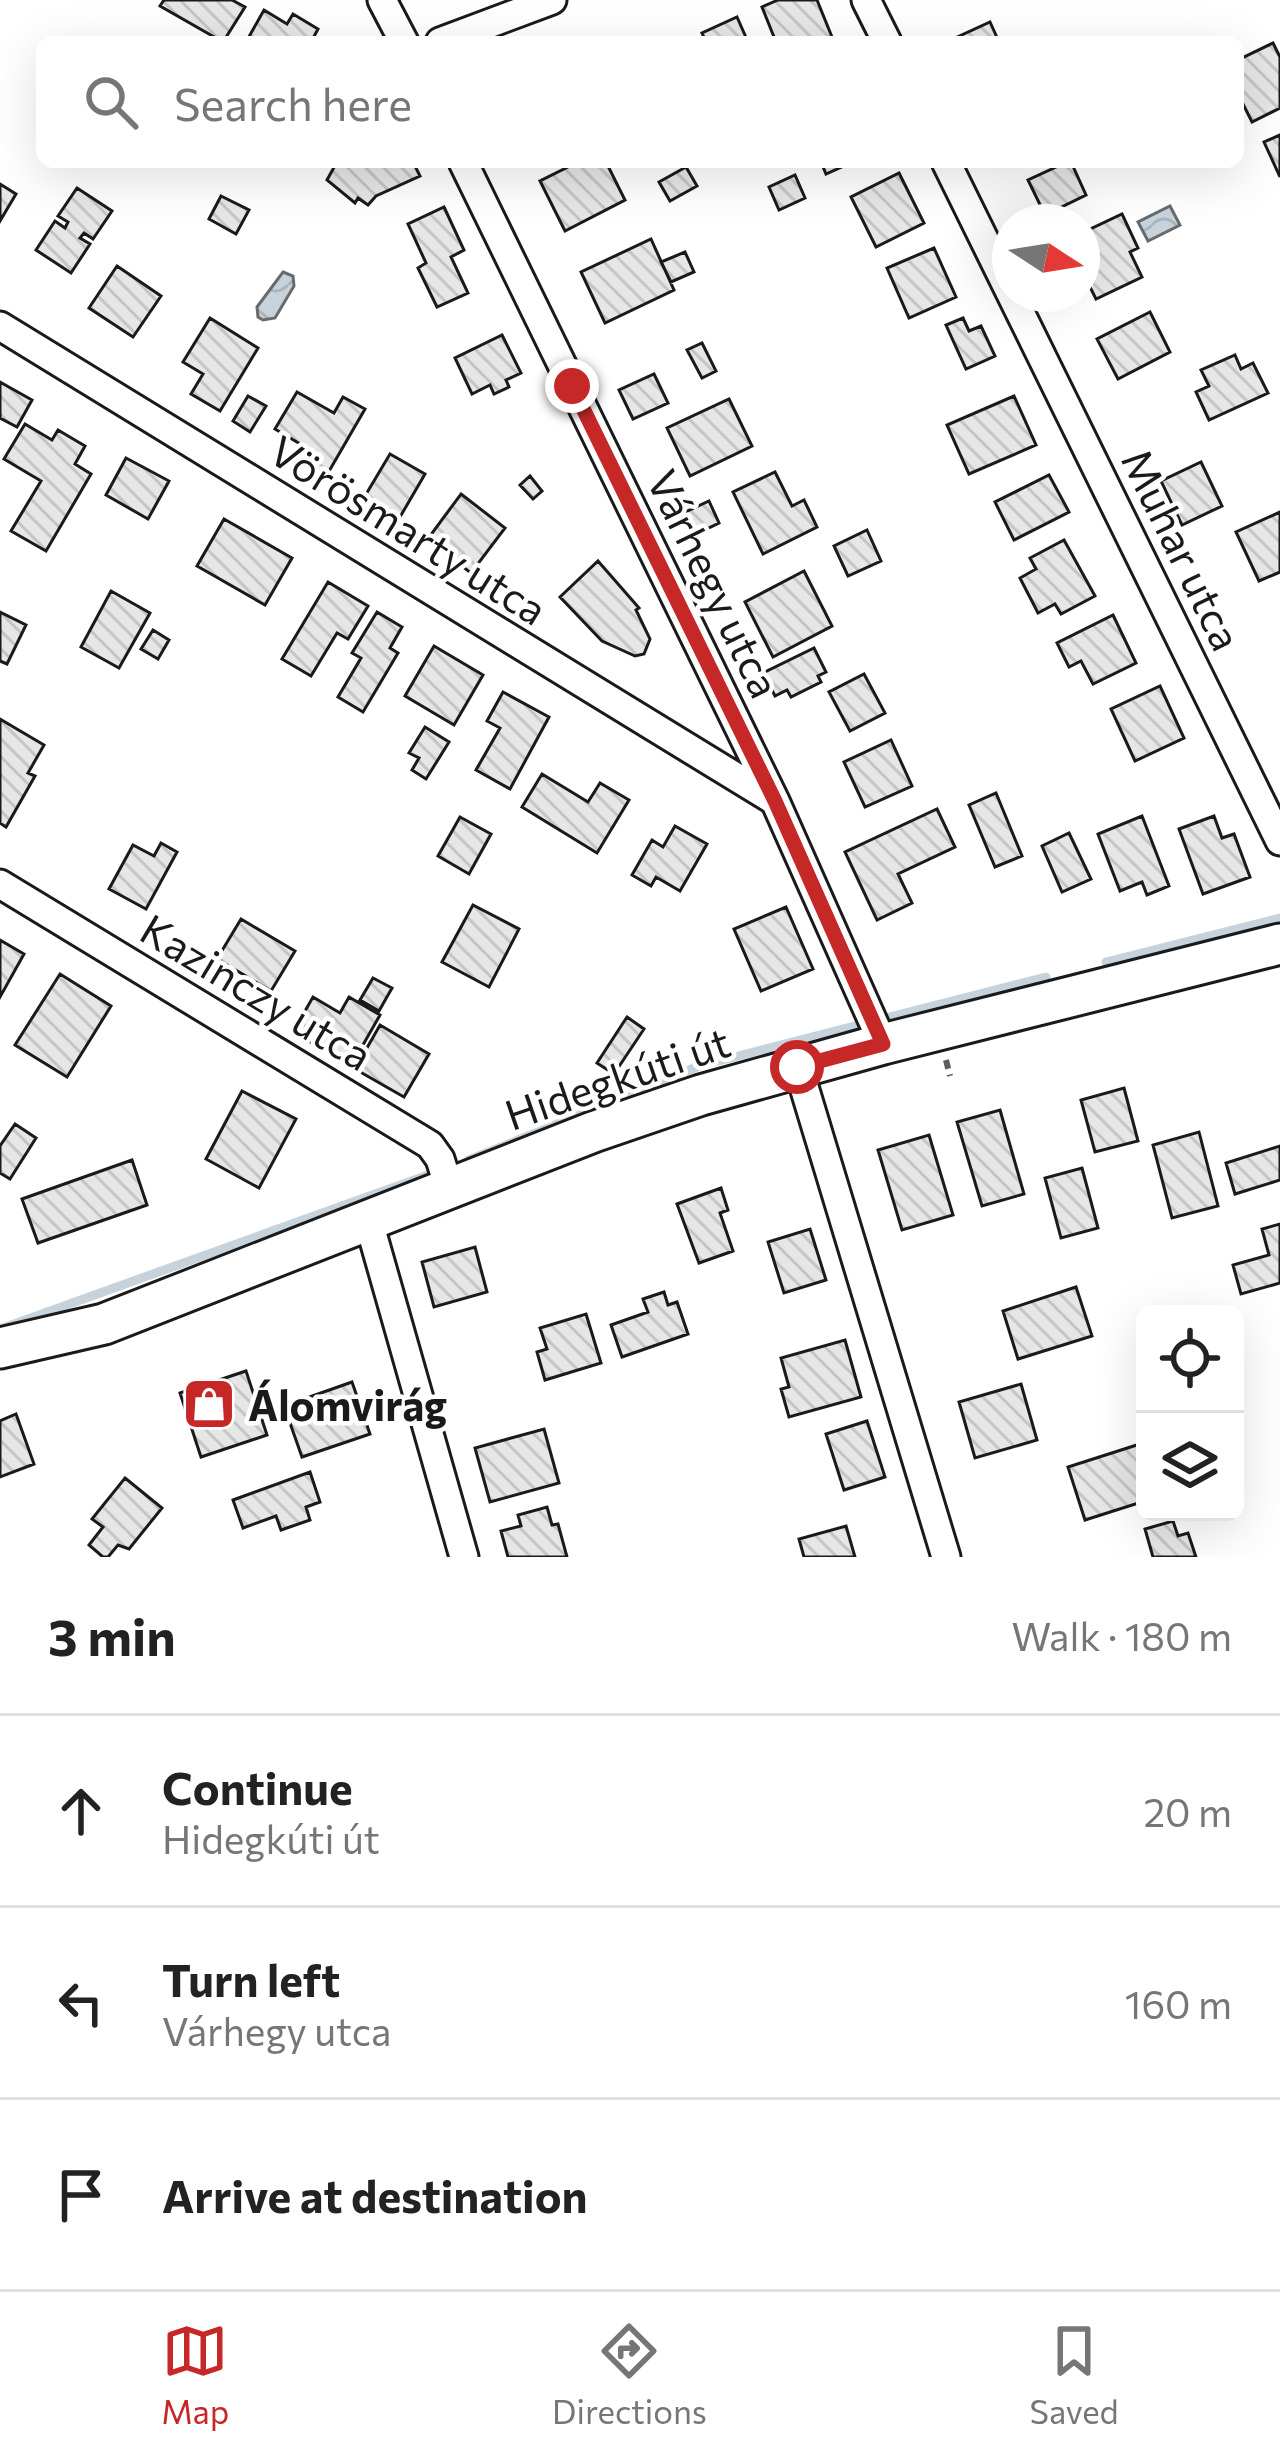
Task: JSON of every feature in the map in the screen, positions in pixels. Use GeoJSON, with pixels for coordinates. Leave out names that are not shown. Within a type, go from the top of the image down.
{"type":"FeatureCollection","features":[{"type":"Feature","properties":{"kind":"main road","name":"Hidegkúti út"},"geometry":{"type":"LineString","coordinates":[[0,1348],[104,1324],[368,1220],[446,1176],[797,1067],[876,1030],[1280,946]]}},
{"type":"Feature","properties":{"kind":"street"},"geometry":{"type":"LineString","coordinates":[[382,0],[401,36]]}},
{"type":"Feature","properties":{"kind":"street"},"geometry":{"type":"LineString","coordinates":[[456,36],[552,0]]}},
{"type":"Feature","properties":{"kind":"street"},"geometry":{"type":"LineString","coordinates":[[866,0],[884,36]]}},
{"type":"Feature","properties":{"kind":"street","name":"Várhegy utca"},"geometry":{"type":"LineString","coordinates":[[466,168],[775,801],[876,1030]]}},
{"type":"Feature","properties":{"kind":"street","name":"Muhar utca"},"geometry":{"type":"LineString","coordinates":[[949,168],[992,255]]}},
{"type":"Feature","properties":{"kind":"street","name":"Muhar utca"},"geometry":{"type":"LineString","coordinates":[[1020,312],[1280,841]]}},
{"type":"Feature","properties":{"kind":"street","name":"Vörösmarty utca"},"geometry":{"type":"LineString","coordinates":[[0,326],[775,801]]}},
{"type":"Feature","properties":{"kind":"street","name":"Kazinczy utca"},"geometry":{"type":"LineString","coordinates":[[0,884],[430,1145],[446,1176]]}},
{"type":"Feature","properties":{"kind":"street"},"geometry":{"type":"LineString","coordinates":[[797,1067],[946,1557]]}},
{"type":"Feature","properties":{"kind":"street"},"geometry":{"type":"LineString","coordinates":[[368,1220],[464,1557]]}},
{"type":"Feature","properties":{"kind":"water"},"geometry":{"type":"Polygon","coordinates":[[[1170,206],[1180,225],[1148,241],[1138,222],[1170,206]]]}},
{"type":"Feature","properties":{"kind":"water"},"geometry":{"type":"Polygon","coordinates":[[[283,272],[293,276],[294,286],[275,318],[263,320],[257,307],[283,272]]]}},
{"type":"Feature","properties":{"kind":"building"},"geometry":{"type":"Polygon","coordinates":[[[164,0],[232,0],[245,7],[227,36],[212,36],[160,6],[164,0]]]}},
{"type":"Feature","properties":{"kind":"building"},"geometry":{"type":"Polygon","coordinates":[[[778,0],[817,0],[832,36],[774,36],[762,7],[778,0]]]}},
{"type":"Feature","properties":{"kind":"building"},"geometry":{"type":"Polygon","coordinates":[[[264,10],[287,24],[293,14],[318,29],[314,36],[249,36],[264,10]]]}},
{"type":"Feature","properties":{"kind":"building"},"geometry":{"type":"Polygon","coordinates":[[[737,17],[745,36],[703,36],[737,17]]]}},
{"type":"Feature","properties":{"kind":"building"},"geometry":{"type":"Polygon","coordinates":[[[990,22],[996,36],[960,36],[990,22]]]}},
{"type":"Feature","properties":{"kind":"building"},"geometry":{"type":"Polygon","coordinates":[[[1273,43],[1280,57],[1280,108],[1252,122],[1244,106],[1244,57],[1273,43]]]}},
{"type":"Feature","properties":{"kind":"building"},"geometry":{"type":"Polygon","coordinates":[[[1280,135],[1280,177],[1264,142],[1280,135]]]}},
{"type":"Feature","properties":{"kind":"building"},"geometry":{"type":"Polygon","coordinates":[[[334,168],[416,168],[420,176],[376,196],[368,205],[358,198],[355,203],[327,180],[334,168]]]}},
{"type":"Feature","properties":{"kind":"building"},"geometry":{"type":"Polygon","coordinates":[[[566,168],[609,168],[625,200],[565,231],[540,181],[566,168]]]}},
{"type":"Feature","properties":{"kind":"building"},"geometry":{"type":"Polygon","coordinates":[[[687,168],[697,186],[670,201],[659,182],[687,168]]]}},
{"type":"Feature","properties":{"kind":"building"},"geometry":{"type":"Polygon","coordinates":[[[1054,168],[1074,168],[1086,195],[1068,204],[1040,204],[1028,180],[1054,168]]]}},
{"type":"Feature","properties":{"kind":"building"},"geometry":{"type":"Polygon","coordinates":[[[899,173],[924,223],[876,247],[851,197],[899,173]]]}},
{"type":"Feature","properties":{"kind":"building"},"geometry":{"type":"Polygon","coordinates":[[[795,175],[805,198],[779,210],[769,187],[795,175]]]}},
{"type":"Feature","properties":{"kind":"building"},"geometry":{"type":"Polygon","coordinates":[[[0,184],[16,194],[0,221],[0,184]]]}},
{"type":"Feature","properties":{"kind":"building"},"geometry":{"type":"Polygon","coordinates":[[[77,188],[112,211],[93,239],[84,233],[80,238],[90,244],[71,273],[36,250],[55,221],[65,228],[68,222],[58,216],[77,188]]]}},
{"type":"Feature","properties":{"kind":"building"},"geometry":{"type":"Polygon","coordinates":[[[221,196],[249,210],[236,234],[209,219],[221,196]]]}},
{"type":"Feature","properties":{"kind":"building"},"geometry":{"type":"Polygon","coordinates":[[[444,207],[464,250],[451,257],[468,293],[437,307],[418,268],[426,263],[408,224],[444,207]]]}},
{"type":"Feature","properties":{"kind":"building"},"geometry":{"type":"Polygon","coordinates":[[[1122,214],[1138,248],[1130,252],[1142,277],[1100,297],[1100,224],[1122,214]]]}},
{"type":"Feature","properties":{"kind":"building"},"geometry":{"type":"Polygon","coordinates":[[[651,239],[674,290],[605,323],[581,272],[651,239]]]}},
{"type":"Feature","properties":{"kind":"building"},"geometry":{"type":"Polygon","coordinates":[[[934,248],[956,297],[909,318],[887,268],[934,248]]]}},
{"type":"Feature","properties":{"kind":"building"},"geometry":{"type":"Polygon","coordinates":[[[685,252],[694,272],[671,282],[661,262],[685,252]]]}},
{"type":"Feature","properties":{"kind":"building"},"geometry":{"type":"Polygon","coordinates":[[[117,266],[161,296],[133,337],[89,308],[117,266]]]}},
{"type":"Feature","properties":{"kind":"building"},"geometry":{"type":"Polygon","coordinates":[[[1150,312],[1170,352],[1118,379],[1097,339],[1150,312]]]}},
{"type":"Feature","properties":{"kind":"building"},"geometry":{"type":"Polygon","coordinates":[[[210,318],[258,348],[220,411],[191,394],[203,374],[183,362],[210,318]]]}},
{"type":"Feature","properties":{"kind":"building"},"geometry":{"type":"Polygon","coordinates":[[[963,318],[969,331],[981,326],[995,356],[966,369],[946,325],[963,318]]]}},
{"type":"Feature","properties":{"kind":"building"},"geometry":{"type":"Polygon","coordinates":[[[502,335],[521,373],[506,380],[509,387],[494,394],[490,385],[472,394],[455,358],[502,335]]]}},
{"type":"Feature","properties":{"kind":"building"},"geometry":{"type":"Polygon","coordinates":[[[702,343],[716,371],[702,378],[687,350],[702,343]]]}},
{"type":"Feature","properties":{"kind":"building"},"geometry":{"type":"Polygon","coordinates":[[[1235,355],[1241,369],[1253,363],[1268,393],[1209,420],[1196,392],[1209,386],[1201,370],[1235,355]]]}},
{"type":"Feature","properties":{"kind":"building"},"geometry":{"type":"Polygon","coordinates":[[[654,374],[668,403],[633,419],[619,390],[654,374]]]}},
{"type":"Feature","properties":{"kind":"building"},"geometry":{"type":"Polygon","coordinates":[[[0,382],[32,400],[17,427],[0,418],[0,382]]]}},
{"type":"Feature","properties":{"kind":"building"},"geometry":{"type":"Polygon","coordinates":[[[297,392],[334,413],[343,397],[365,409],[328,473],[309,467],[306,462],[312,451],[275,429],[297,392]]]}},
{"type":"Feature","properties":{"kind":"building"},"geometry":{"type":"Polygon","coordinates":[[[248,396],[266,406],[250,432],[233,421],[248,396]]]}},
{"type":"Feature","properties":{"kind":"building"},"geometry":{"type":"Polygon","coordinates":[[[1014,396],[1036,445],[969,474],[947,425],[1014,396]]]}},
{"type":"Feature","properties":{"kind":"building"},"geometry":{"type":"Polygon","coordinates":[[[729,399],[752,446],[690,476],[667,428],[729,399]]]}},
{"type":"Feature","properties":{"kind":"building"},"geometry":{"type":"Polygon","coordinates":[[[25,424],[52,440],[58,430],[85,446],[75,464],[91,474],[46,551],[11,531],[41,481],[4,459],[25,424]]]}},
{"type":"Feature","properties":{"kind":"building"},"geometry":{"type":"Polygon","coordinates":[[[390,454],[425,474],[400,517],[365,496],[390,454]]]}},
{"type":"Feature","properties":{"kind":"building"},"geometry":{"type":"Polygon","coordinates":[[[126,458],[169,481],[148,519],[106,495],[126,458]]]}},
{"type":"Feature","properties":{"kind":"building"},"geometry":{"type":"Polygon","coordinates":[[[1201,462],[1222,506],[1182,525],[1161,481],[1201,462]]]}},
{"type":"Feature","properties":{"kind":"building"},"geometry":{"type":"Polygon","coordinates":[[[775,472],[792,506],[804,500],[817,527],[763,554],[733,492],[775,472]]]}},
{"type":"Feature","properties":{"kind":"building"},"geometry":{"type":"Polygon","coordinates":[[[1049,475],[1069,512],[1014,540],[995,502],[1049,475]]]}},
{"type":"Feature","properties":{"kind":"building"},"geometry":{"type":"Polygon","coordinates":[[[530,476],[542,491],[533,499],[520,485],[530,476]]]}},
{"type":"Feature","properties":{"kind":"building"},"geometry":{"type":"Polygon","coordinates":[[[461,494],[505,528],[471,573],[427,540],[461,494]]]}},
{"type":"Feature","properties":{"kind":"building"},"geometry":{"type":"Polygon","coordinates":[[[709,501],[719,523],[692,536],[681,514],[709,501]]]}},
{"type":"Feature","properties":{"kind":"building"},"geometry":{"type":"Polygon","coordinates":[[[1280,512],[1280,572],[1259,581],[1236,532],[1280,512]]]}},
{"type":"Feature","properties":{"kind":"building"},"geometry":{"type":"Polygon","coordinates":[[[224,519],[292,558],[265,605],[197,566],[224,519]]]}},
{"type":"Feature","properties":{"kind":"building"},"geometry":{"type":"Polygon","coordinates":[[[867,530],[881,561],[848,576],[834,546],[867,530]]]}},
{"type":"Feature","properties":{"kind":"building"},"geometry":{"type":"Polygon","coordinates":[[[1064,540],[1095,596],[1061,614],[1055,604],[1038,613],[1020,578],[1036,569],[1030,558],[1064,540]]]}},
{"type":"Feature","properties":{"kind":"building"},"geometry":{"type":"Polygon","coordinates":[[[598,561],[639,608],[650,639],[644,654],[635,656],[602,641],[560,597],[598,561]]]}},
{"type":"Feature","properties":{"kind":"building"},"geometry":{"type":"Polygon","coordinates":[[[804,571],[832,626],[773,657],[745,602],[804,571]]]}},
{"type":"Feature","properties":{"kind":"building"},"geometry":{"type":"Polygon","coordinates":[[[328,582],[368,606],[348,639],[337,633],[311,676],[282,659],[328,582]]]}},
{"type":"Feature","properties":{"kind":"building"},"geometry":{"type":"Polygon","coordinates":[[[111,591],[150,613],[119,668],[81,647],[111,591]]]}},
{"type":"Feature","properties":{"kind":"building"},"geometry":{"type":"Polygon","coordinates":[[[0,612],[26,625],[7,664],[0,661],[0,612]]]}},
{"type":"Feature","properties":{"kind":"building"},"geometry":{"type":"Polygon","coordinates":[[[377,612],[402,627],[390,648],[398,653],[363,712],[338,697],[361,658],[352,653],[377,612]]]}},
{"type":"Feature","properties":{"kind":"building"},"geometry":{"type":"Polygon","coordinates":[[[1113,615],[1136,663],[1093,684],[1081,661],[1069,667],[1057,643],[1113,615]]]}},
{"type":"Feature","properties":{"kind":"building"},"geometry":{"type":"Polygon","coordinates":[[[153,630],[169,640],[158,659],[141,649],[153,630]]]}},
{"type":"Feature","properties":{"kind":"building"},"geometry":{"type":"Polygon","coordinates":[[[434,646],[483,675],[454,725],[405,696],[434,646]]]}},
{"type":"Feature","properties":{"kind":"building"},"geometry":{"type":"Polygon","coordinates":[[[814,648],[826,672],[818,676],[821,682],[791,697],[787,690],[775,696],[763,673],[814,648]]]}},
{"type":"Feature","properties":{"kind":"building"},"geometry":{"type":"Polygon","coordinates":[[[864,674],[885,713],[850,731],[829,692],[864,674]]]}},
{"type":"Feature","properties":{"kind":"building"},"geometry":{"type":"Polygon","coordinates":[[[1160,686],[1184,738],[1135,761],[1111,709],[1160,686]]]}},
{"type":"Feature","properties":{"kind":"building"},"geometry":{"type":"Polygon","coordinates":[[[503,692],[549,717],[510,789],[476,770],[500,728],[487,721],[503,692]]]}},
{"type":"Feature","properties":{"kind":"building"},"geometry":{"type":"Polygon","coordinates":[[[0,719],[44,745],[28,773],[35,776],[6,827],[0,823],[0,719]]]}},
{"type":"Feature","properties":{"kind":"building"},"geometry":{"type":"Polygon","coordinates":[[[425,727],[449,742],[426,779],[412,770],[419,758],[409,753],[425,727]]]}},
{"type":"Feature","properties":{"kind":"building"},"geometry":{"type":"Polygon","coordinates":[[[891,740],[912,786],[865,807],[844,762],[891,740]]]}},
{"type":"Feature","properties":{"kind":"building"},"geometry":{"type":"Polygon","coordinates":[[[542,774],[588,802],[600,783],[629,800],[597,853],[522,807],[542,774]]]}},
{"type":"Feature","properties":{"kind":"building"},"geometry":{"type":"Polygon","coordinates":[[[996,793],[1022,856],[995,867],[969,805],[996,793]]]}},
{"type":"Feature","properties":{"kind":"building"},"geometry":{"type":"Polygon","coordinates":[[[937,809],[955,847],[898,874],[912,903],[877,920],[845,852],[937,809]]]}},
{"type":"Feature","properties":{"kind":"building"},"geometry":{"type":"Polygon","coordinates":[[[1142,816],[1169,886],[1147,895],[1142,882],[1120,891],[1098,834],[1142,816]]]}},
{"type":"Feature","properties":{"kind":"building"},"geometry":{"type":"Polygon","coordinates":[[[1214,816],[1222,838],[1234,834],[1250,877],[1203,894],[1179,829],[1214,816]]]}},
{"type":"Feature","properties":{"kind":"building"},"geometry":{"type":"Polygon","coordinates":[[[460,817],[491,834],[469,874],[438,856],[460,817]]]}},
{"type":"Feature","properties":{"kind":"building"},"geometry":{"type":"Polygon","coordinates":[[[675,826],[707,844],[680,891],[656,877],[651,886],[632,875],[652,840],[663,847],[675,826]]]}},
{"type":"Feature","properties":{"kind":"building"},"geometry":{"type":"Polygon","coordinates":[[[1069,833],[1091,879],[1062,892],[1042,846],[1069,833]]]}},
{"type":"Feature","properties":{"kind":"building"},"geometry":{"type":"Polygon","coordinates":[[[161,843],[177,852],[146,909],[109,889],[133,845],[154,856],[161,843]]]}},
{"type":"Feature","properties":{"kind":"building"},"geometry":{"type":"Polygon","coordinates":[[[473,905],[519,929],[489,987],[442,962],[473,905]]]}},
{"type":"Feature","properties":{"kind":"building"},"geometry":{"type":"Polygon","coordinates":[[[786,907],[813,969],[761,991],[734,929],[786,907]]]}},
{"type":"Feature","properties":{"kind":"building"},"geometry":{"type":"Polygon","coordinates":[[[241,919],[295,951],[271,991],[217,959],[241,919]]]}},
{"type":"Feature","properties":{"kind":"building"},"geometry":{"type":"Polygon","coordinates":[[[0,940],[24,954],[0,997],[0,940]]]}},
{"type":"Feature","properties":{"kind":"building"},"geometry":{"type":"Polygon","coordinates":[[[60,974],[111,1006],[67,1077],[15,1045],[60,974]]]}},
{"type":"Feature","properties":{"kind":"building"},"geometry":{"type":"Polygon","coordinates":[[[373,978],[392,988],[379,1011],[360,1000],[373,978]]]}},
{"type":"Feature","properties":{"kind":"building"},"geometry":{"type":"Polygon","coordinates":[[[313,997],[340,1013],[349,997],[380,1015],[351,1066],[293,1032],[313,997]]]}},
{"type":"Feature","properties":{"kind":"building"},"geometry":{"type":"Polygon","coordinates":[[[627,1017],[644,1029],[614,1074],[597,1063],[627,1017]]]}},
{"type":"Feature","properties":{"kind":"building"},"geometry":{"type":"Polygon","coordinates":[[[380,1025],[429,1054],[404,1097],[355,1069],[380,1025]]]}},
{"type":"Feature","properties":{"kind":"building"},"geometry":{"type":"Polygon","coordinates":[[[1124,1088],[1138,1141],[1095,1152],[1081,1100],[1124,1088]]]}},
{"type":"Feature","properties":{"kind":"building"},"geometry":{"type":"Polygon","coordinates":[[[242,1091],[296,1119],[259,1188],[206,1159],[242,1091]]]}},
{"type":"Feature","properties":{"kind":"building"},"geometry":{"type":"Polygon","coordinates":[[[1000,1110],[1024,1194],[982,1206],[957,1122],[1000,1110]]]}},
{"type":"Feature","properties":{"kind":"building"},"geometry":{"type":"Polygon","coordinates":[[[15,1124],[36,1138],[10,1179],[0,1173],[0,1146],[15,1124]]]}},
{"type":"Feature","properties":{"kind":"building"},"geometry":{"type":"Polygon","coordinates":[[[1199,1132],[1218,1206],[1172,1218],[1153,1145],[1199,1132]]]}},
{"type":"Feature","properties":{"kind":"building"},"geometry":{"type":"Polygon","coordinates":[[[929,1135],[953,1215],[902,1230],[878,1150],[929,1135]]]}},
{"type":"Feature","properties":{"kind":"building"},"geometry":{"type":"Polygon","coordinates":[[[1280,1146],[1280,1180],[1235,1194],[1226,1163],[1280,1146]]]}},
{"type":"Feature","properties":{"kind":"building"},"geometry":{"type":"Polygon","coordinates":[[[132,1160],[147,1205],[38,1243],[22,1199],[132,1160]]]}},
{"type":"Feature","properties":{"kind":"building"},"geometry":{"type":"Polygon","coordinates":[[[1082,1168],[1098,1228],[1061,1238],[1045,1178],[1082,1168]]]}},
{"type":"Feature","properties":{"kind":"building"},"geometry":{"type":"Polygon","coordinates":[[[721,1188],[728,1210],[720,1213],[733,1251],[699,1263],[677,1204],[721,1188]]]}},
{"type":"Feature","properties":{"kind":"building"},"geometry":{"type":"Polygon","coordinates":[[[1280,1224],[1280,1283],[1241,1294],[1233,1265],[1269,1255],[1262,1229],[1280,1224]]]}},
{"type":"Feature","properties":{"kind":"building"},"geometry":{"type":"Polygon","coordinates":[[[810,1229],[826,1280],[784,1293],[768,1242],[810,1229]]]}},
{"type":"Feature","properties":{"kind":"building"},"geometry":{"type":"Polygon","coordinates":[[[475,1247],[487,1292],[434,1307],[422,1262],[475,1247]]]}},
{"type":"Feature","properties":{"kind":"building"},"geometry":{"type":"Polygon","coordinates":[[[1076,1287],[1092,1336],[1018,1359],[1003,1311],[1076,1287]]]}},
{"type":"Feature","properties":{"kind":"building"},"geometry":{"type":"Polygon","coordinates":[[[664,1292],[668,1305],[677,1302],[688,1334],[622,1357],[611,1325],[648,1312],[643,1299],[664,1292]]]}},
{"type":"Feature","properties":{"kind":"building"},"geometry":{"type":"Polygon","coordinates":[[[586,1314],[601,1363],[545,1380],[537,1352],[547,1349],[540,1328],[586,1314]]]}},
{"type":"Feature","properties":{"kind":"building"},"geometry":{"type":"Polygon","coordinates":[[[845,1340],[861,1397],[789,1417],[781,1389],[789,1387],[781,1358],[845,1340]]]}},
{"type":"Feature","properties":{"kind":"building"},"geometry":{"type":"Polygon","coordinates":[[[246,1371],[267,1435],[201,1457],[180,1393],[246,1371]]]}},
{"type":"Feature","properties":{"kind":"building"},"geometry":{"type":"Polygon","coordinates":[[[352,1382],[370,1434],[302,1457],[284,1406],[352,1382]]]}},
{"type":"Feature","properties":{"kind":"building"},"geometry":{"type":"Polygon","coordinates":[[[1021,1384],[1037,1440],[975,1458],[959,1402],[1021,1384]]]}},
{"type":"Feature","properties":{"kind":"building"},"geometry":{"type":"Polygon","coordinates":[[[16,1414],[34,1464],[0,1477],[0,1421],[16,1414]]]}},
{"type":"Feature","properties":{"kind":"building"},"geometry":{"type":"Polygon","coordinates":[[[867,1421],[885,1477],[844,1490],[826,1434],[867,1421]]]}},
{"type":"Feature","properties":{"kind":"building"},"geometry":{"type":"Polygon","coordinates":[[[544,1429],[559,1483],[490,1502],[475,1448],[544,1429]]]}},
{"type":"Feature","properties":{"kind":"building"},"geometry":{"type":"Polygon","coordinates":[[[1136,1445],[1136,1504],[1085,1520],[1068,1467],[1136,1445]]]}},
{"type":"Feature","properties":{"kind":"building"},"geometry":{"type":"Polygon","coordinates":[[[310,1472],[320,1502],[306,1507],[310,1520],[281,1530],[276,1516],[243,1528],[233,1500],[310,1472]]]}},
{"type":"Feature","properties":{"kind":"building"},"geometry":{"type":"Polygon","coordinates":[[[125,1478],[162,1508],[129,1549],[118,1545],[103,1557],[89,1545],[103,1527],[92,1519],[125,1478]]]}},
{"type":"Feature","properties":{"kind":"building"},"geometry":{"type":"Polygon","coordinates":[[[547,1507],[552,1525],[558,1524],[567,1557],[508,1557],[501,1531],[521,1526],[518,1515],[547,1507]]]}},
{"type":"Feature","properties":{"kind":"building"},"geometry":{"type":"Polygon","coordinates":[[[1173,1521],[1178,1536],[1188,1533],[1196,1557],[1153,1557],[1145,1529],[1173,1521]]]}},
{"type":"Feature","properties":{"kind":"building"},"geometry":{"type":"Polygon","coordinates":[[[846,1526],[855,1557],[804,1557],[799,1539],[846,1526]]]}},
{"type":"Feature","properties":{"kind":"waterway"},"geometry":{"type":"LineString","coordinates":[[1106,962],[1280,918]]}},
{"type":"Feature","properties":{"kind":"waterway"},"geometry":{"type":"LineString","coordinates":[[469,1160],[699,1066],[1046,977]]}},
{"type":"Feature","properties":{"kind":"waterway"},"geometry":{"type":"LineString","coordinates":[[0,1329],[442,1170]]}},
{"type":"Feature","properties":{"kind":"place","name":"Álomvirág"},"geometry":{"type":"Point","coordinates":[209,1404]}},
{"type":"Feature","properties":{"kind":"route"},"geometry":{"type":"LineString","coordinates":[[572,386],[775,801],[883,1044],[797,1067]]}}]}
